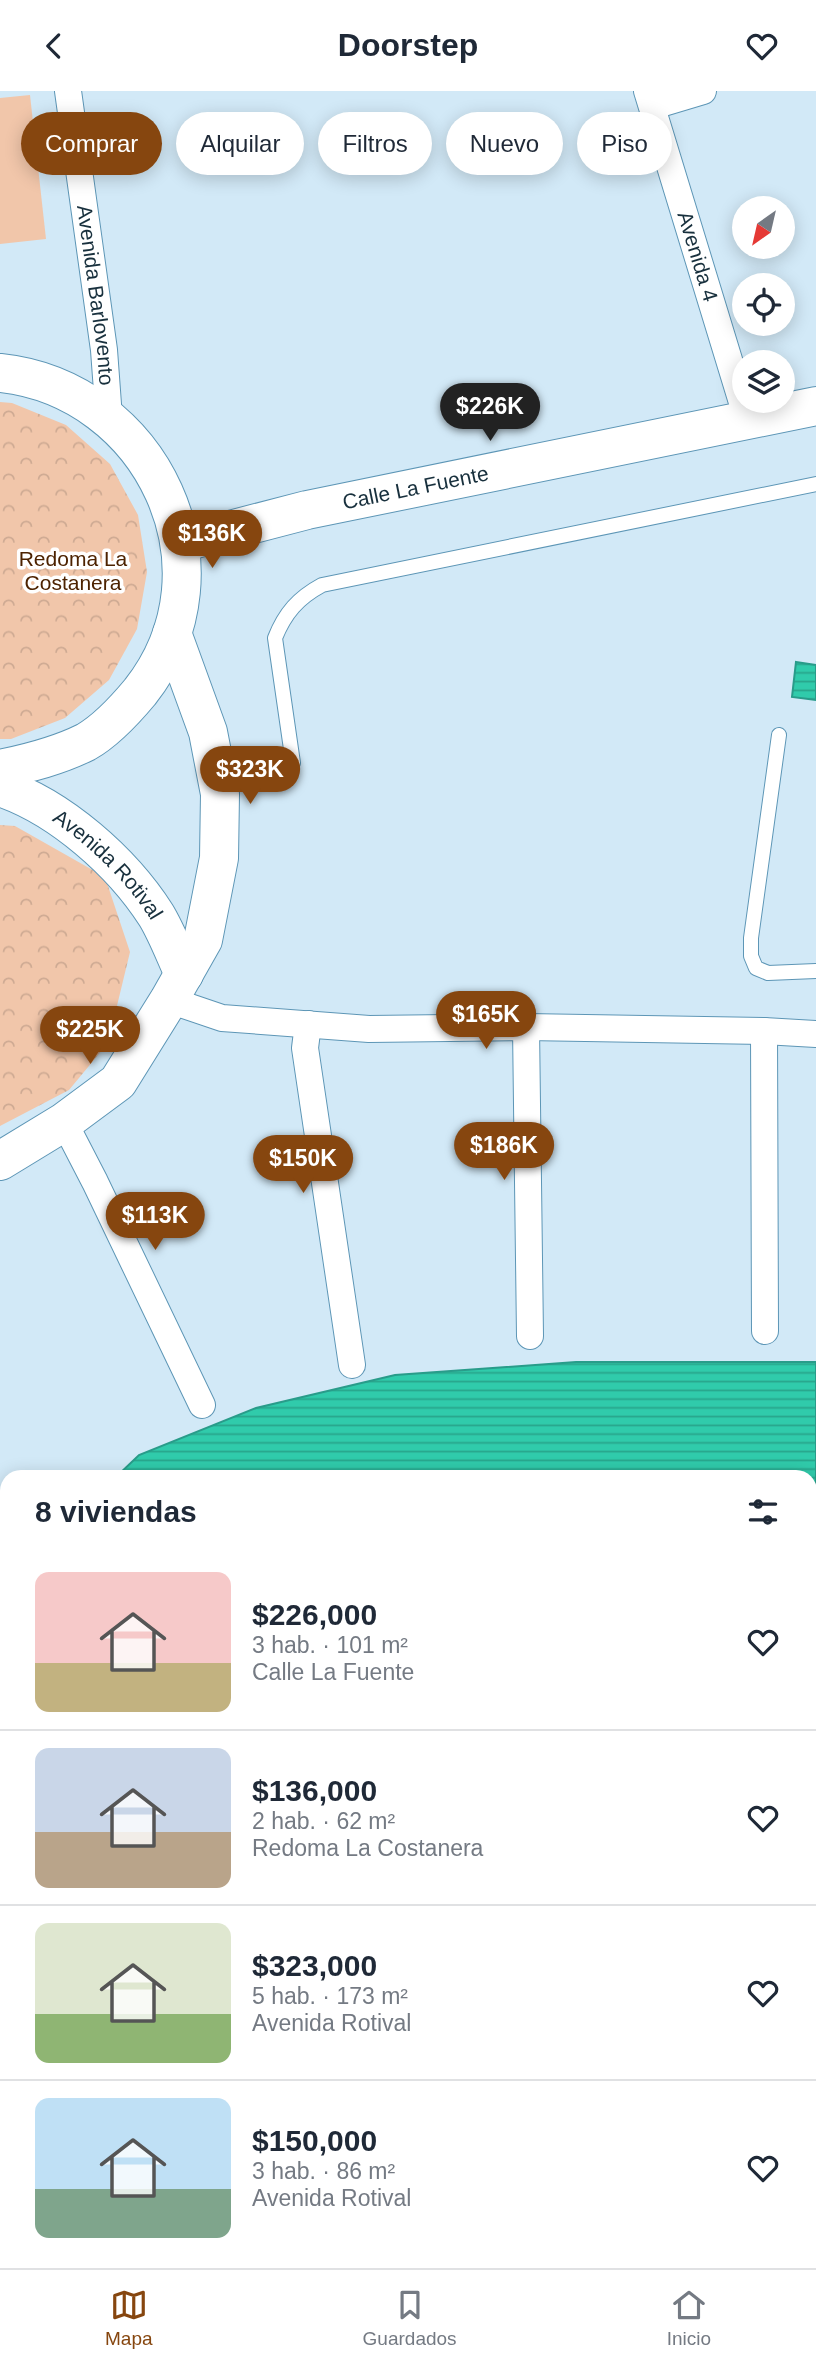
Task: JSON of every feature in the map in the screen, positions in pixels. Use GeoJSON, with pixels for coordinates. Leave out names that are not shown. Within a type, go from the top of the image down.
{"type":"FeatureCollection","features":[{"type":"Feature","properties":{"kind":"main road"},"geometry":{"type":"LineString","coordinates":[[0,373],[20,375],[52,385],[82,399],[109,418],[143,453],[167,495],[180,543],[182,573],[172,633],[153,675],[124,712],[88,741],[45,760],[0,769]]}},
{"type":"Feature","properties":{"kind":"main road","name":"Calle La Fuente"},"geometry":{"type":"LineString","coordinates":[[180,543],[307,510],[816,406]]}},
{"type":"Feature","properties":{"kind":"main road"},"geometry":{"type":"LineString","coordinates":[[0,1161],[64,1122],[118,1082],[203,940],[219,858],[220,794],[208,733],[172,633]]}},
{"type":"Feature","properties":{"kind":"main road","name":"Avenida Rotival"},"geometry":{"type":"LineString","coordinates":[[0,787],[13,791],[68,823],[117,865],[156,916],[177,987]]}},
{"type":"Feature","properties":{"kind":"street","name":"Avenida Barlovento"},"geometry":{"type":"LineString","coordinates":[[68,91],[104,350],[109,418]]}},
{"type":"Feature","properties":{"kind":"street"},"geometry":{"type":"LineString","coordinates":[[650,99],[703,91]]}},
{"type":"Feature","properties":{"kind":"street","name":"Avenida 4"},"geometry":{"type":"LineString","coordinates":[[650,99],[748,422]]}},
{"type":"Feature","properties":{"kind":"street"},"geometry":{"type":"LineString","coordinates":[[177,987],[222,1018],[369,1029],[526,1027],[816,1034]]}},
{"type":"Feature","properties":{"kind":"street"},"geometry":{"type":"LineString","coordinates":[[308,1024],[305,1048],[352,1366]]}},
{"type":"Feature","properties":{"kind":"street"},"geometry":{"type":"LineString","coordinates":[[526,1027],[530,1336]]}},
{"type":"Feature","properties":{"kind":"street"},"geometry":{"type":"LineString","coordinates":[[764,1031],[765,1331]]}},
{"type":"Feature","properties":{"kind":"street"},"geometry":{"type":"LineString","coordinates":[[64,1122],[202,1405]]}},
{"type":"Feature","properties":{"kind":"lane"},"geometry":{"type":"LineString","coordinates":[[293,763],[275,638],[283,618],[304,595],[322,585],[816,484]]}},
{"type":"Feature","properties":{"kind":"lane"},"geometry":{"type":"LineString","coordinates":[[779,735],[751,938],[751,956],[756,968],[768,972],[816,971]]}},
{"type":"Feature","properties":{"kind":"green space"},"geometry":{"type":"Polygon","coordinates":[[[30,95],[32,112],[21,112],[21,175],[39,175],[46,239],[0,244],[0,98],[30,95]]]}},
{"type":"Feature","properties":{"kind":"green space","name":"Redoma La Costanera"},"geometry":{"type":"Polygon","coordinates":[[[0,402],[12,403],[66,425],[110,464],[138,515],[147,572],[137,629],[109,680],[65,718],[11,739],[0,739],[0,402]]]}},
{"type":"Feature","properties":{"kind":"green space"},"geometry":{"type":"Polygon","coordinates":[[[0,825],[15,826],[105,877],[130,952],[108,1043],[69,1090],[0,1126],[0,825]]]}},
{"type":"Feature","properties":{"kind":"shaded area"},"geometry":{"type":"Polygon","coordinates":[[[796,662],[816,665],[816,700],[792,697],[796,662]]]}},
{"type":"Feature","properties":{"kind":"shaded area"},"geometry":{"type":"Polygon","coordinates":[[[576,1362],[816,1362],[816,1470],[123,1470],[139,1455],[256,1408],[395,1375],[576,1362]]]}}]}
